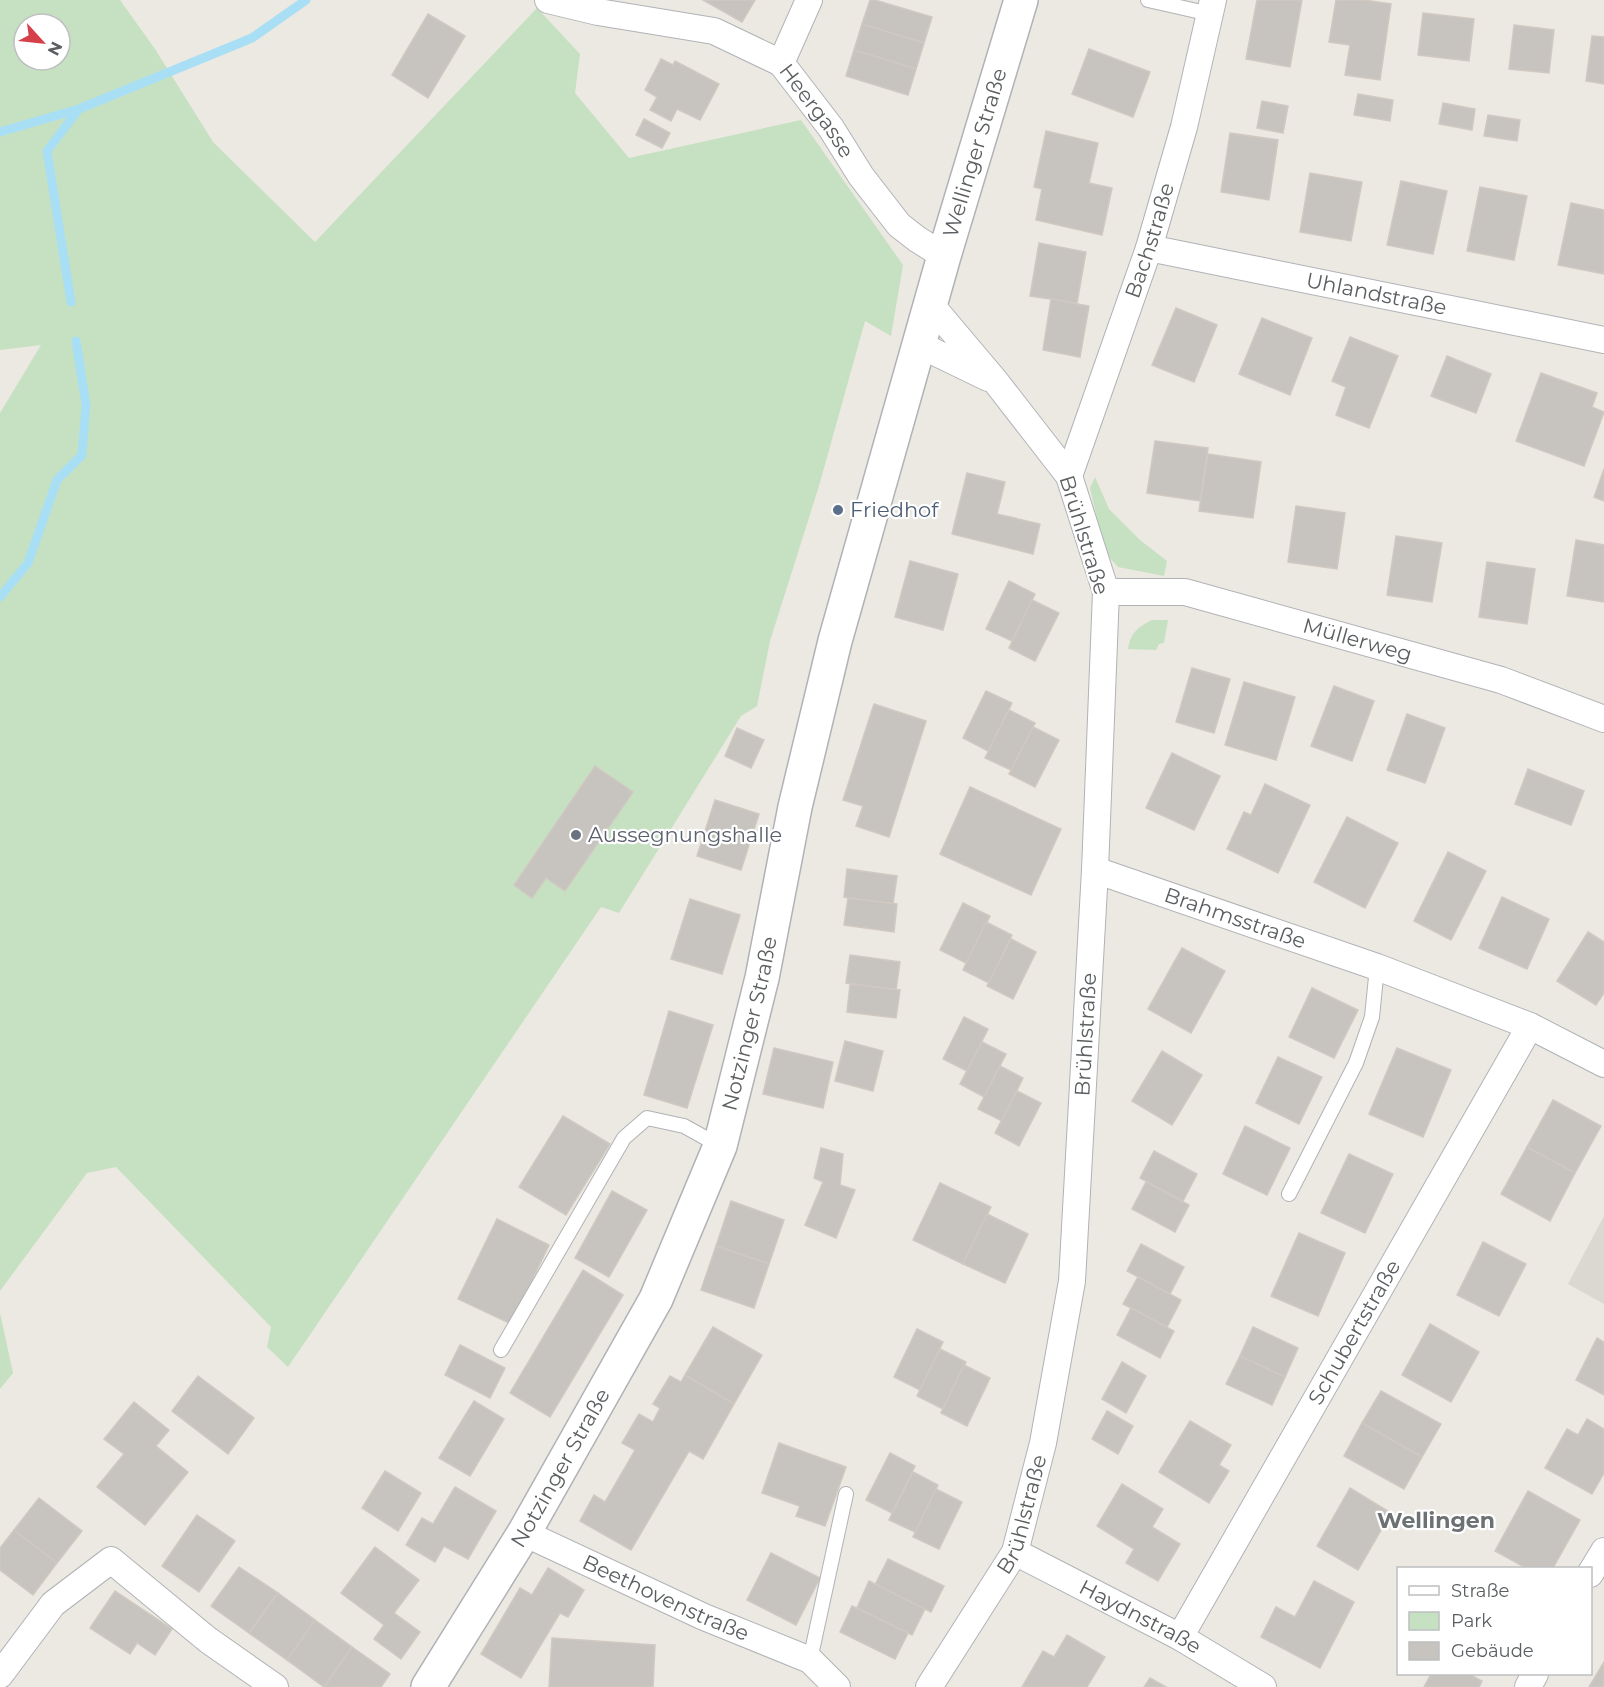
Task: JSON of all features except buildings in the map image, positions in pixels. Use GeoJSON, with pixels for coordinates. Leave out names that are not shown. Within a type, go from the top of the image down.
{"type":"FeatureCollection","features":[{"type":"Feature","properties":{"kind":"street","name":"Heergasse"},"geometry":{"type":"LineString","coordinates":[[548,0],[598,12],[714,31],[781,63],[831,128],[861,176],[899,225],[944,256]]}},
{"type":"Feature","properties":{"kind":"street"},"geometry":{"type":"LineString","coordinates":[[781,63],[809,0]]}},
{"type":"Feature","properties":{"kind":"street","name":"Wellinger Straße"},"geometry":{"type":"LineString","coordinates":[[931,305],[1021,0]]}},
{"type":"Feature","properties":{"kind":"street","name":"Bachstraße"},"geometry":{"type":"LineString","coordinates":[[1069,476],[1149,248],[1184,127],[1212,7]]}},
{"type":"Feature","properties":{"kind":"street","name":"Uhlandstraße"},"geometry":{"type":"LineString","coordinates":[[1149,248],[1604,340]]}},
{"type":"Feature","properties":{"kind":"street","name":"Brühlstraße"},"geometry":{"type":"LineString","coordinates":[[929,1687],[1015,1552],[1043,1443],[1072,1281],[1095,870],[1106,592],[1069,476],[996,382],[931,305]]}},
{"type":"Feature","properties":{"kind":"street","name":"Notzinger Straße"},"geometry":{"type":"LineString","coordinates":[[428,1687],[524,1533],[656,1299],[720,1146],[762,978],[795,807],[835,641],[931,305]]}},
{"type":"Feature","properties":{"kind":"street","name":"Brühlstraße"},"geometry":{"type":"LineString","coordinates":[[920,345],[996,382]]}},
{"type":"Feature","properties":{"kind":"street","name":"Müllerweg"},"geometry":{"type":"LineString","coordinates":[[1106,592],[1185,592],[1501,680],[1604,719]]}},
{"type":"Feature","properties":{"kind":"street","name":"Brahmsstraße"},"geometry":{"type":"LineString","coordinates":[[1095,870],[1377,967],[1530,1026],[1604,1064]]}},
{"type":"Feature","properties":{"kind":"street","name":"Schubertstraße"},"geometry":{"type":"LineString","coordinates":[[1180,1637],[1530,1026]]}},
{"type":"Feature","properties":{"kind":"street","name":"Beethovenstraße"},"geometry":{"type":"LineString","coordinates":[[524,1533],[704,1617],[810,1660],[837,1687]]}},
{"type":"Feature","properties":{"kind":"street"},"geometry":{"type":"LineString","coordinates":[[1592,1571],[1604,1551]]}},
{"type":"Feature","properties":{"kind":"street","name":"Haydnstraße"},"geometry":{"type":"LineString","coordinates":[[1015,1552],[1180,1637],[1263,1687]]}},
{"type":"Feature","properties":{"kind":"street"},"geometry":{"type":"LineString","coordinates":[[0,1675],[53,1604],[111,1560],[208,1640],[275,1687]]}},
{"type":"Feature","properties":{"kind":"lane"},"geometry":{"type":"LineString","coordinates":[[1148,0],[1212,7]]}},
{"type":"Feature","properties":{"kind":"lane"},"geometry":{"type":"LineString","coordinates":[[1289,1194],[1356,1063],[1372,1017],[1377,967]]}},
{"type":"Feature","properties":{"kind":"lane"},"geometry":{"type":"LineString","coordinates":[[501,1350],[624,1138],[647,1118],[684,1126],[720,1146]]}},
{"type":"Feature","properties":{"kind":"lane"},"geometry":{"type":"LineString","coordinates":[[810,1660],[846,1494]]}},
{"type":"Feature","properties":{"kind":"shaded area"},"geometry":{"type":"Polygon","coordinates":[[[1604,1216],[1604,1304],[1568,1284],[1604,1216]]]}},
{"type":"Feature","properties":{"kind":"green space"},"geometry":{"type":"Polygon","coordinates":[[[0,0],[120,0],[155,49],[213,142],[315,242],[537,8],[580,54],[575,93],[629,158],[801,120],[903,265],[891,336],[865,321],[819,486],[770,641],[757,706],[741,716],[619,913],[601,907],[288,1367],[267,1347],[271,1327],[116,1167],[87,1173],[0,1291],[0,413],[41,345],[0,350],[0,0]]]}},
{"type":"Feature","properties":{"kind":"green space"},"geometry":{"type":"Polygon","coordinates":[[[1095,477],[1109,509],[1140,540],[1167,561],[1164,576],[1118,567],[1109,557],[1090,488],[1095,477]]]}},
{"type":"Feature","properties":{"kind":"green space"},"geometry":{"type":"Polygon","coordinates":[[[1152,620],[1168,620],[1164,643],[1159,644],[1156,650],[1128,649],[1136,631],[1152,620]]]}},
{"type":"Feature","properties":{"kind":"green space"},"geometry":{"type":"Polygon","coordinates":[[[0,1313],[13,1373],[0,1389],[0,1313]]]}},
{"type":"Feature","properties":{"kind":"waterway"},"geometry":{"type":"LineString","coordinates":[[0,132],[79,109],[252,38],[306,0]]}},
{"type":"Feature","properties":{"kind":"waterway"},"geometry":{"type":"LineString","coordinates":[[71,302],[47,151],[78,110]]}},
{"type":"Feature","properties":{"kind":"waterway"},"geometry":{"type":"LineString","coordinates":[[0,597],[28,563],[57,480],[82,455],[86,405],[76,341]]}},
{"type":"Feature","properties":{"kind":"place","name":"Friedhof"},"geometry":{"type":"Point","coordinates":[838,510]}},
{"type":"Feature","properties":{"kind":"place","name":"Aussegnungshalle"},"geometry":{"type":"Point","coordinates":[576,835]}},
{"type":"Feature","properties":{"kind":"district","name":"Wellingen"},"geometry":{"type":"Point","coordinates":[1436,1520]}}]}
